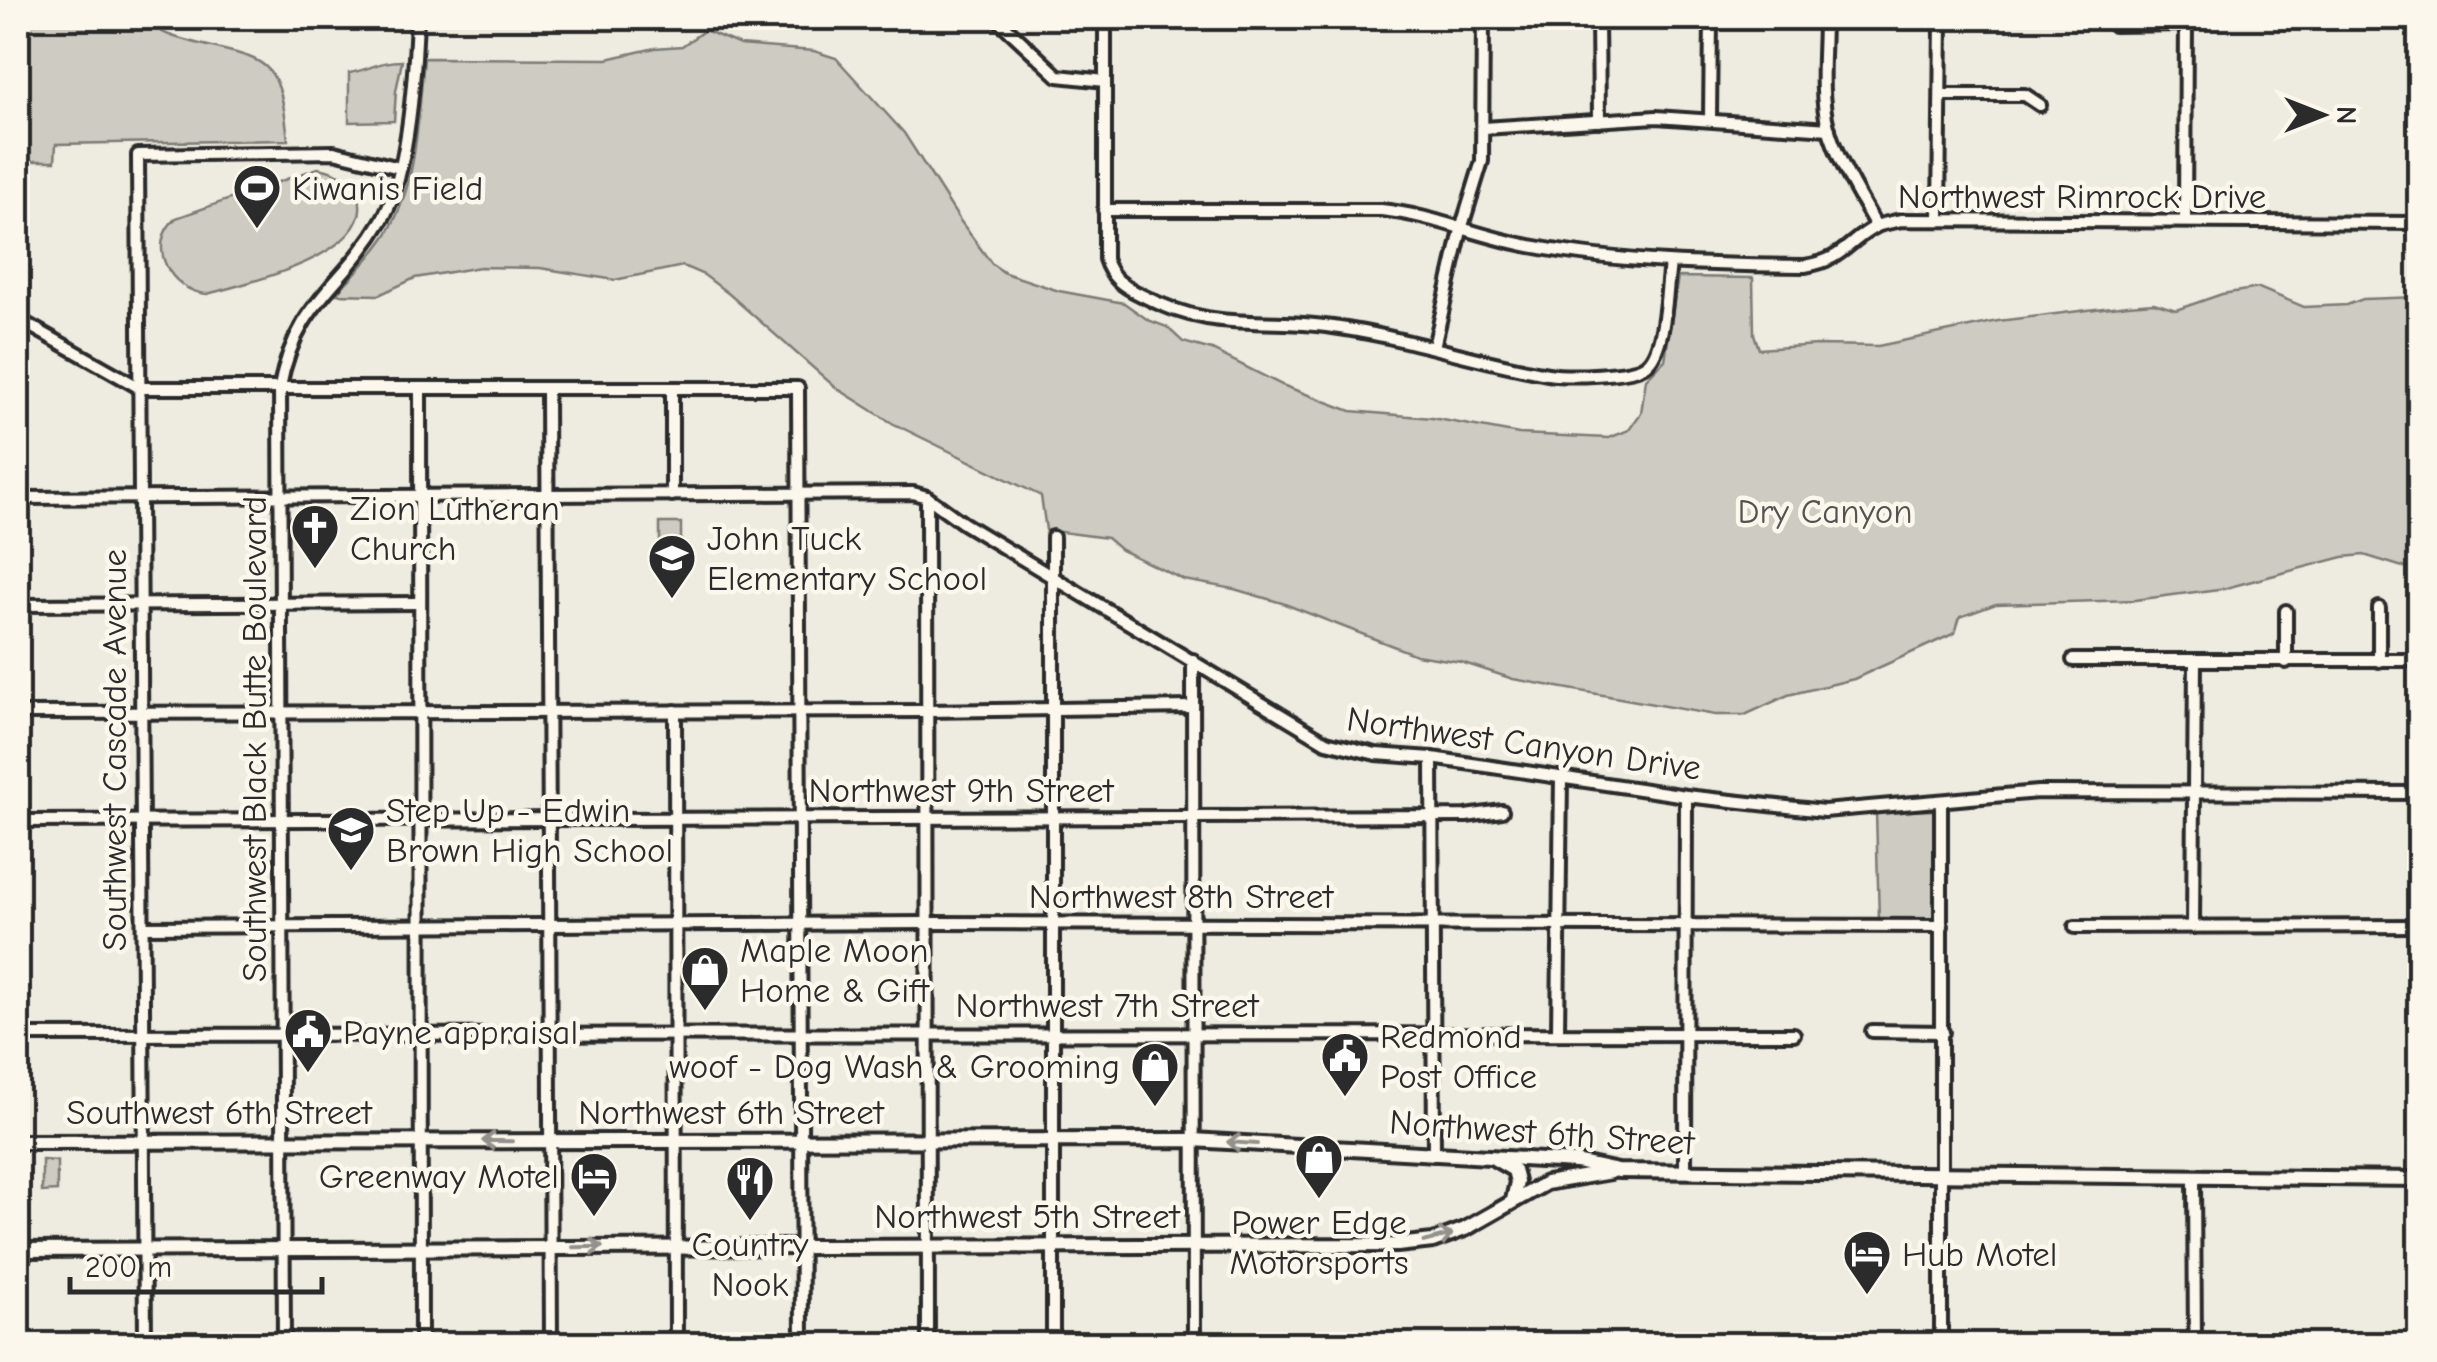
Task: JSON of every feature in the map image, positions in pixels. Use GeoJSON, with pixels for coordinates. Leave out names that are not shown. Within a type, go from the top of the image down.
{"type":"FeatureCollection","features":[{"type":"Feature","properties":{"kind":"main road","name":"Northwest 6th Street"},"geometry":{"type":"LineString","coordinates":[[421,1140],[1193,1140],[1576,1162],[1618,1170],[2420,1179]]}},
{"type":"Feature","properties":{"kind":"main road","name":"Southwest 6th Street"},"geometry":{"type":"LineString","coordinates":[[18,1142],[421,1140]]}},
{"type":"Feature","properties":{"kind":"main road"},"geometry":{"type":"LineString","coordinates":[[1492,1157],[1514,1170],[1517,1182],[1512,1200]]}},
{"type":"Feature","properties":{"kind":"main road","name":"Northwest 5th Street"},"geometry":{"type":"LineString","coordinates":[[18,1250],[1387,1245],[1433,1241],[1466,1229],[1546,1183],[1618,1170]]}},
{"type":"Feature","properties":{"kind":"street","name":"Southwest Black Butte Boulevard"},"geometry":{"type":"LineString","coordinates":[[284,1344],[280,387],[289,346],[302,321],[382,220],[400,168],[417,18]]}},
{"type":"Feature","properties":{"kind":"street"},"geometry":{"type":"LineString","coordinates":[[996,18],[1058,76],[1105,81]]}},
{"type":"Feature","properties":{"kind":"street"},"geometry":{"type":"LineString","coordinates":[[1105,18],[1104,240],[1109,272],[1120,282],[1180,314],[1230,323],[1329,326],[1552,375],[1630,372],[1646,366],[1657,351],[1670,264]]}},
{"type":"Feature","properties":{"kind":"street"},"geometry":{"type":"LineString","coordinates":[[1434,347],[1462,226],[1482,162],[1482,18]]}},
{"type":"Feature","properties":{"kind":"street"},"geometry":{"type":"LineString","coordinates":[[1598,18],[1599,121]]}},
{"type":"Feature","properties":{"kind":"street"},"geometry":{"type":"LineString","coordinates":[[1710,118],[1711,18]]}},
{"type":"Feature","properties":{"kind":"street"},"geometry":{"type":"LineString","coordinates":[[1824,18],[1824,100],[1829,128],[1850,179],[1876,226]]}},
{"type":"Feature","properties":{"kind":"street"},"geometry":{"type":"LineString","coordinates":[[1939,219],[1941,18]]}},
{"type":"Feature","properties":{"kind":"street"},"geometry":{"type":"LineString","coordinates":[[2114,26],[2186,21],[2186,221]]}},
{"type":"Feature","properties":{"kind":"street"},"geometry":{"type":"LineString","coordinates":[[1941,95],[2025,95],[2040,105]]}},
{"type":"Feature","properties":{"kind":"street"},"geometry":{"type":"LineString","coordinates":[[1484,128],[1656,116],[1829,128]]}},
{"type":"Feature","properties":{"kind":"street","name":"Southwest Cascade Avenue"},"geometry":{"type":"LineString","coordinates":[[145,1344],[138,154],[334,152],[400,168]]}},
{"type":"Feature","properties":{"kind":"street","name":"Northwest Rimrock Drive"},"geometry":{"type":"LineString","coordinates":[[1104,210],[1381,210],[1426,216],[1528,246],[1670,264],[1824,263],[1845,252],[1876,226],[1901,220],[2420,223]]}},
{"type":"Feature","properties":{"kind":"street"},"geometry":{"type":"LineString","coordinates":[[18,318],[140,388],[798,388],[802,1344]]}},
{"type":"Feature","properties":{"kind":"street"},"geometry":{"type":"LineString","coordinates":[[672,388],[672,495]]}},
{"type":"Feature","properties":{"kind":"street"},"geometry":{"type":"LineString","coordinates":[[420,389],[421,1344]]}},
{"type":"Feature","properties":{"kind":"street"},"geometry":{"type":"LineString","coordinates":[[547,389],[551,1344]]}},
{"type":"Feature","properties":{"kind":"street"},"geometry":{"type":"LineString","coordinates":[[18,498],[913,493],[926,498],[928,1344]]}},
{"type":"Feature","properties":{"kind":"street","name":"Northwest Canyon Drive"},"geometry":{"type":"LineString","coordinates":[[926,498],[1326,742],[1376,754],[1432,758],[1686,796],[1824,811],[1942,802]]}},
{"type":"Feature","properties":{"kind":"street"},"geometry":{"type":"LineString","coordinates":[[1052,537],[1053,1344]]}},
{"type":"Feature","properties":{"kind":"street"},"geometry":{"type":"LineString","coordinates":[[18,605],[420,603]]}},
{"type":"Feature","properties":{"kind":"street"},"geometry":{"type":"LineString","coordinates":[[2379,608],[2379,661]]}},
{"type":"Feature","properties":{"kind":"street"},"geometry":{"type":"LineString","coordinates":[[2286,611],[2286,662]]}},
{"type":"Feature","properties":{"kind":"street"},"geometry":{"type":"LineString","coordinates":[[1194,660],[1194,1344]]}},
{"type":"Feature","properties":{"kind":"street"},"geometry":{"type":"LineString","coordinates":[[2073,660],[2418,661]]}},
{"type":"Feature","properties":{"kind":"street"},"geometry":{"type":"LineString","coordinates":[[2193,927],[2195,660]]}},
{"type":"Feature","properties":{"kind":"street"},"geometry":{"type":"LineString","coordinates":[[18,713],[1192,707]]}},
{"type":"Feature","properties":{"kind":"street"},"geometry":{"type":"LineString","coordinates":[[675,712],[676,1344]]}},
{"type":"Feature","properties":{"kind":"street"},"geometry":{"type":"LineString","coordinates":[[1432,758],[1434,1155]]}},
{"type":"Feature","properties":{"kind":"street"},"geometry":{"type":"LineString","coordinates":[[1558,1032],[1561,777]]}},
{"type":"Feature","properties":{"kind":"street"},"geometry":{"type":"LineString","coordinates":[[1941,1344],[1942,802],[2038,792],[2420,793]]}},
{"type":"Feature","properties":{"kind":"street"},"geometry":{"type":"LineString","coordinates":[[1685,1172],[1686,796]]}},
{"type":"Feature","properties":{"kind":"street","name":"Northwest 9th Street"},"geometry":{"type":"LineString","coordinates":[[18,821],[1466,816],[1502,811]]}},
{"type":"Feature","properties":{"kind":"street","name":"Northwest 8th Street"},"geometry":{"type":"LineString","coordinates":[[142,928],[927,923],[1942,926]]}},
{"type":"Feature","properties":{"kind":"street"},"geometry":{"type":"LineString","coordinates":[[2075,928],[2420,926]]}},
{"type":"Feature","properties":{"kind":"street"},"geometry":{"type":"LineString","coordinates":[[1872,1031],[1942,1032]]}},
{"type":"Feature","properties":{"kind":"street","name":"Northwest 7th Street"},"geometry":{"type":"LineString","coordinates":[[18,1035],[1794,1034]]}},
{"type":"Feature","properties":{"kind":"street"},"geometry":{"type":"LineString","coordinates":[[2194,1178],[2195,1344]]}},
{"type":"Feature","properties":{"kind":"green space"},"geometry":{"type":"Polygon","coordinates":[[[18,18],[146,18],[168,35],[250,58],[273,75],[288,140],[56,144],[55,161],[18,161],[18,18]]]}},
{"type":"Feature","properties":{"kind":"green space","name":"Dry Canyon"},"geometry":{"type":"Polygon","coordinates":[[[705,30],[740,45],[814,51],[836,58],[904,133],[959,219],[992,264],[1005,273],[1059,291],[1124,303],[1148,320],[1167,327],[1183,342],[1212,350],[1282,385],[1351,411],[1432,418],[1519,434],[1609,438],[1629,430],[1641,413],[1646,379],[1665,360],[1678,277],[1753,278],[1754,334],[1759,349],[1878,346],[1998,321],[2128,305],[2154,303],[2176,310],[2222,294],[2259,288],[2304,307],[2419,297],[2419,572],[2364,555],[2226,588],[2135,600],[1996,604],[1960,617],[1955,633],[1854,679],[1788,695],[1745,715],[1715,715],[1513,679],[1461,662],[1416,655],[1282,603],[1184,580],[1121,550],[1107,538],[1046,530],[1041,496],[892,423],[835,387],[729,294],[704,275],[683,266],[615,280],[540,268],[480,267],[415,278],[379,295],[336,294],[387,234],[405,193],[415,149],[424,58],[607,59],[682,46],[705,30]]]}},
{"type":"Feature","properties":{"kind":"green space"},"geometry":{"type":"Polygon","coordinates":[[[402,61],[394,121],[349,122],[349,73],[402,61]]]}},
{"type":"Feature","properties":{"kind":"green space","name":"Kiwanis Field"},"geometry":{"type":"Polygon","coordinates":[[[318,168],[343,177],[359,198],[358,218],[347,236],[327,251],[275,274],[207,294],[182,285],[173,276],[162,253],[167,229],[176,218],[318,168]]]}},
{"type":"Feature","properties":{"kind":"green space"},"geometry":{"type":"Polygon","coordinates":[[[660,523],[681,523],[681,572],[660,572],[660,523]]]}},
{"type":"Feature","properties":{"kind":"green space"},"geometry":{"type":"Polygon","coordinates":[[[1936,810],[1939,919],[1879,920],[1876,812],[1936,810]]]}},
{"type":"Feature","properties":{"kind":"green space"},"geometry":{"type":"Polygon","coordinates":[[[42,1160],[57,1161],[57,1191],[42,1192],[42,1160]]]}},
{"type":"Feature","properties":{"kind":"place","name":"Kiwanis Field"},"geometry":{"type":"Point","coordinates":[257,230]}},
{"type":"Feature","properties":{"kind":"place","name":"Zion Lutheran Church"},"geometry":{"type":"Point","coordinates":[315,570]}},
{"type":"Feature","properties":{"kind":"place","name":"John Tuck Elementary School"},"geometry":{"type":"Point","coordinates":[672,600]}},
{"type":"Feature","properties":{"kind":"place","name":"Step Up - Edwin Brown High School"},"geometry":{"type":"Point","coordinates":[351,872]}},
{"type":"Feature","properties":{"kind":"place","name":"Maple Moon Home & Gift"},"geometry":{"type":"Point","coordinates":[705,1012]}},
{"type":"Feature","properties":{"kind":"place","name":"Payne appraisal"},"geometry":{"type":"Point","coordinates":[308,1074]}},
{"type":"Feature","properties":{"kind":"place","name":"Redmond Post Office"},"geometry":{"type":"Point","coordinates":[1345,1098]}},
{"type":"Feature","properties":{"kind":"place","name":"woof - Dog Wash & Grooming"},"geometry":{"type":"Point","coordinates":[1155,1108]}},
{"type":"Feature","properties":{"kind":"place","name":"Power Edge Motorsports"},"geometry":{"type":"Point","coordinates":[1319,1200]}},
{"type":"Feature","properties":{"kind":"place","name":"Greenway Motel"},"geometry":{"type":"Point","coordinates":[594,1218]}},
{"type":"Feature","properties":{"kind":"place","name":"Country Nook"},"geometry":{"type":"Point","coordinates":[750,1222]}},
{"type":"Feature","properties":{"kind":"place","name":"Hub Motel"},"geometry":{"type":"Point","coordinates":[1867,1296]}}]}
